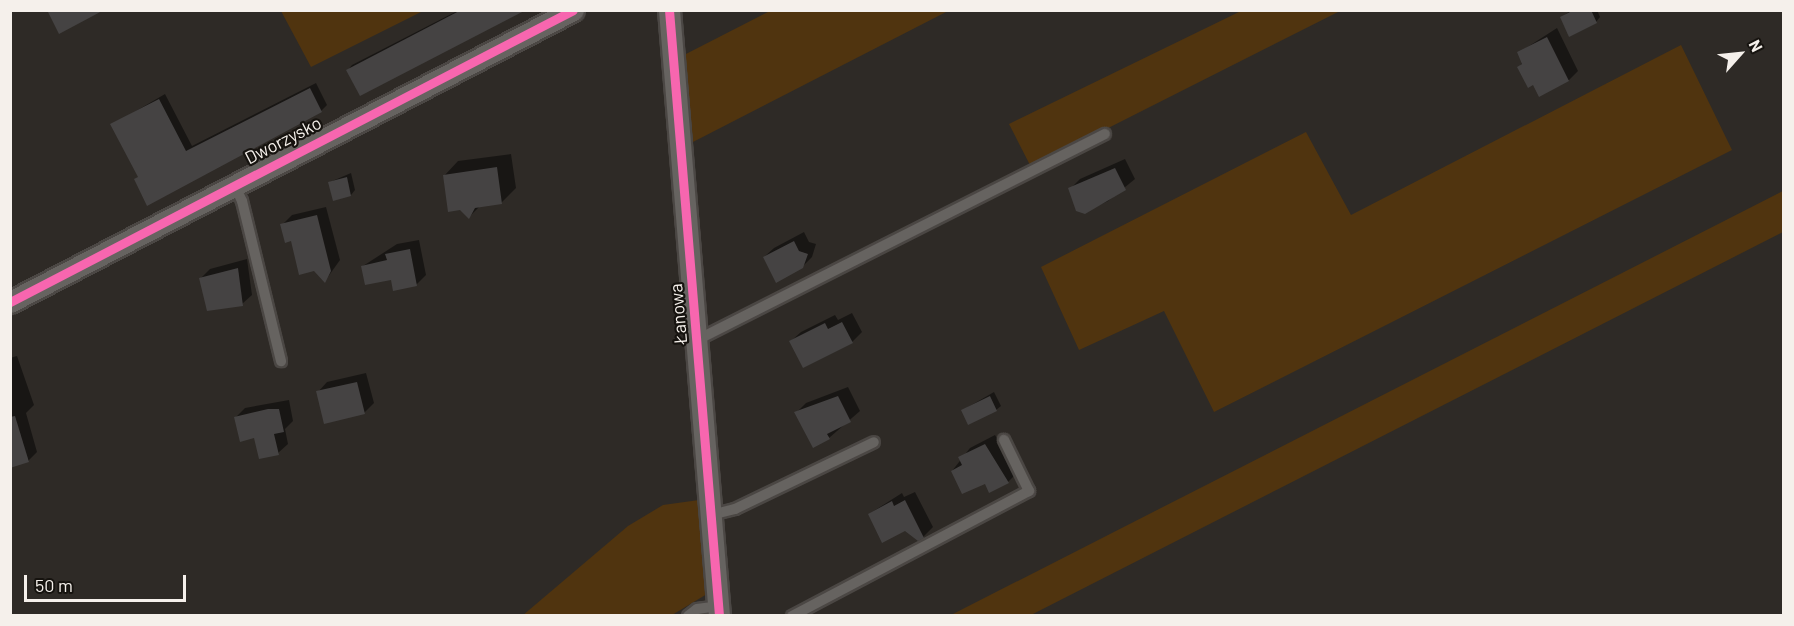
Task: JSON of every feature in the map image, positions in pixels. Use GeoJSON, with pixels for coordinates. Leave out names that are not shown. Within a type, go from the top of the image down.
{"type":"FeatureCollection","features":[{"type":"Feature","properties":{"kind":"street","name":"Dworzysko"},"geometry":{"type":"LineString","coordinates":[[10,302],[573,10]]}},
{"type":"Feature","properties":{"kind":"street","name":"Łanowa"},"geometry":{"type":"LineString","coordinates":[[669,10],[719,611]]}},
{"type":"Feature","properties":{"kind":"lane"},"geometry":{"type":"LineString","coordinates":[[696,340],[1105,134]]}},
{"type":"Feature","properties":{"kind":"lane"},"geometry":{"type":"LineString","coordinates":[[234,184],[242,201],[281,361]]}},
{"type":"Feature","properties":{"kind":"lane"},"geometry":{"type":"LineString","coordinates":[[792,615],[1029,491],[1004,440]]}},
{"type":"Feature","properties":{"kind":"lane"},"geometry":{"type":"LineString","coordinates":[[711,515],[735,509],[874,442]]}},
{"type":"Feature","properties":{"kind":"lane"},"geometry":{"type":"LineString","coordinates":[[688,615],[697,609],[719,611]]}},
{"type":"Feature","properties":{"kind":"shaded area"},"geometry":{"type":"Polygon","coordinates":[[[772,10],[948,11],[693,142],[684,55],[772,10]]]}},
{"type":"Feature","properties":{"kind":"shaded area"},"geometry":{"type":"Polygon","coordinates":[[[281,11],[423,11],[311,67],[281,11]]]}},
{"type":"Feature","properties":{"kind":"shaded area"},"geometry":{"type":"Polygon","coordinates":[[[1241,11],[1340,11],[1031,167],[1009,124],[1241,11]]]}},
{"type":"Feature","properties":{"kind":"shaded area"},"geometry":{"type":"Polygon","coordinates":[[[1681,45],[1732,150],[1214,412],[1164,311],[1079,350],[1041,267],[1306,132],[1351,215],[1681,45]]]}},
{"type":"Feature","properties":{"kind":"shaded area"},"geometry":{"type":"Polygon","coordinates":[[[1783,191],[1783,232],[1031,615],[951,615],[1783,191]]]}},
{"type":"Feature","properties":{"kind":"shaded area"},"geometry":{"type":"Polygon","coordinates":[[[699,500],[707,594],[672,615],[522,616],[628,526],[663,505],[699,500]]]}},
{"type":"Feature","properties":{"kind":"building"},"geometry":{"type":"Polygon","coordinates":[[[47,10],[104,10],[59,34],[47,10]]]}},
{"type":"Feature","properties":{"kind":"building"},"geometry":{"type":"Polygon","coordinates":[[[461,10],[526,10],[360,96],[346,70],[461,10]]]}},
{"type":"Feature","properties":{"kind":"building"},"geometry":{"type":"Polygon","coordinates":[[[1574,10],[1591,10],[1597,23],[1569,37],[1560,17],[1574,10]]]}},
{"type":"Feature","properties":{"kind":"building"},"geometry":{"type":"Polygon","coordinates":[[[1547,37],[1569,81],[1539,97],[1533,85],[1528,88],[1517,67],[1522,64],[1517,52],[1547,37]]]}},
{"type":"Feature","properties":{"kind":"building"},"geometry":{"type":"Polygon","coordinates":[[[310,88],[322,112],[147,206],[134,179],[138,177],[110,124],[159,99],[186,151],[310,88]]]}},
{"type":"Feature","properties":{"kind":"building"},"geometry":{"type":"Polygon","coordinates":[[[497,167],[502,204],[475,208],[469,219],[460,210],[448,212],[443,175],[497,167]]]}},
{"type":"Feature","properties":{"kind":"building"},"geometry":{"type":"Polygon","coordinates":[[[1115,168],[1126,190],[1085,214],[1076,211],[1068,188],[1115,168]]]}},
{"type":"Feature","properties":{"kind":"building"},"geometry":{"type":"Polygon","coordinates":[[[347,177],[351,196],[333,201],[328,182],[347,177]]]}},
{"type":"Feature","properties":{"kind":"building"},"geometry":{"type":"Polygon","coordinates":[[[317,215],[331,271],[325,283],[314,271],[299,275],[291,241],[285,243],[280,224],[317,215]]]}},
{"type":"Feature","properties":{"kind":"building"},"geometry":{"type":"Polygon","coordinates":[[[794,241],[799,251],[808,254],[803,268],[776,283],[763,257],[794,241]]]}},
{"type":"Feature","properties":{"kind":"building"},"geometry":{"type":"Polygon","coordinates":[[[410,249],[417,286],[393,291],[391,280],[365,285],[361,266],[387,260],[385,254],[410,249]]]}},
{"type":"Feature","properties":{"kind":"building"},"geometry":{"type":"Polygon","coordinates":[[[238,268],[243,306],[207,311],[199,278],[238,268]]]}},
{"type":"Feature","properties":{"kind":"building"},"geometry":{"type":"Polygon","coordinates":[[[842,322],[853,343],[803,368],[789,341],[825,323],[828,329],[842,322]]]}},
{"type":"Feature","properties":{"kind":"building"},"geometry":{"type":"Polygon","coordinates":[[[357,382],[365,414],[324,424],[316,391],[357,382]]]}},
{"type":"Feature","properties":{"kind":"building"},"geometry":{"type":"Polygon","coordinates":[[[838,396],[851,422],[827,434],[830,439],[813,448],[794,412],[838,396]]]}},
{"type":"Feature","properties":{"kind":"building"},"geometry":{"type":"Polygon","coordinates":[[[990,396],[997,411],[968,425],[961,410],[990,396]]]}},
{"type":"Feature","properties":{"kind":"building"},"geometry":{"type":"Polygon","coordinates":[[[268,409],[279,409],[284,432],[274,434],[279,455],[259,459],[254,438],[240,442],[234,417],[268,409]]]}},
{"type":"Feature","properties":{"kind":"building"},"geometry":{"type":"Polygon","coordinates":[[[15,416],[29,462],[10,468],[10,417],[15,416]]]}},
{"type":"Feature","properties":{"kind":"building"},"geometry":{"type":"Polygon","coordinates":[[[985,444],[1009,483],[989,493],[985,484],[962,494],[951,471],[962,465],[958,457],[985,444]]]}},
{"type":"Feature","properties":{"kind":"building"},"geometry":{"type":"Polygon","coordinates":[[[905,500],[924,538],[918,541],[905,531],[882,543],[868,514],[892,501],[894,506],[905,500]]]}},
{"type":"Feature","properties":{"kind":"cycle path"},"geometry":{"type":"LineString","coordinates":[[10,302],[573,10]]}},
{"type":"Feature","properties":{"kind":"cycle path"},"geometry":{"type":"LineString","coordinates":[[669,10],[719,616]]}}]}
